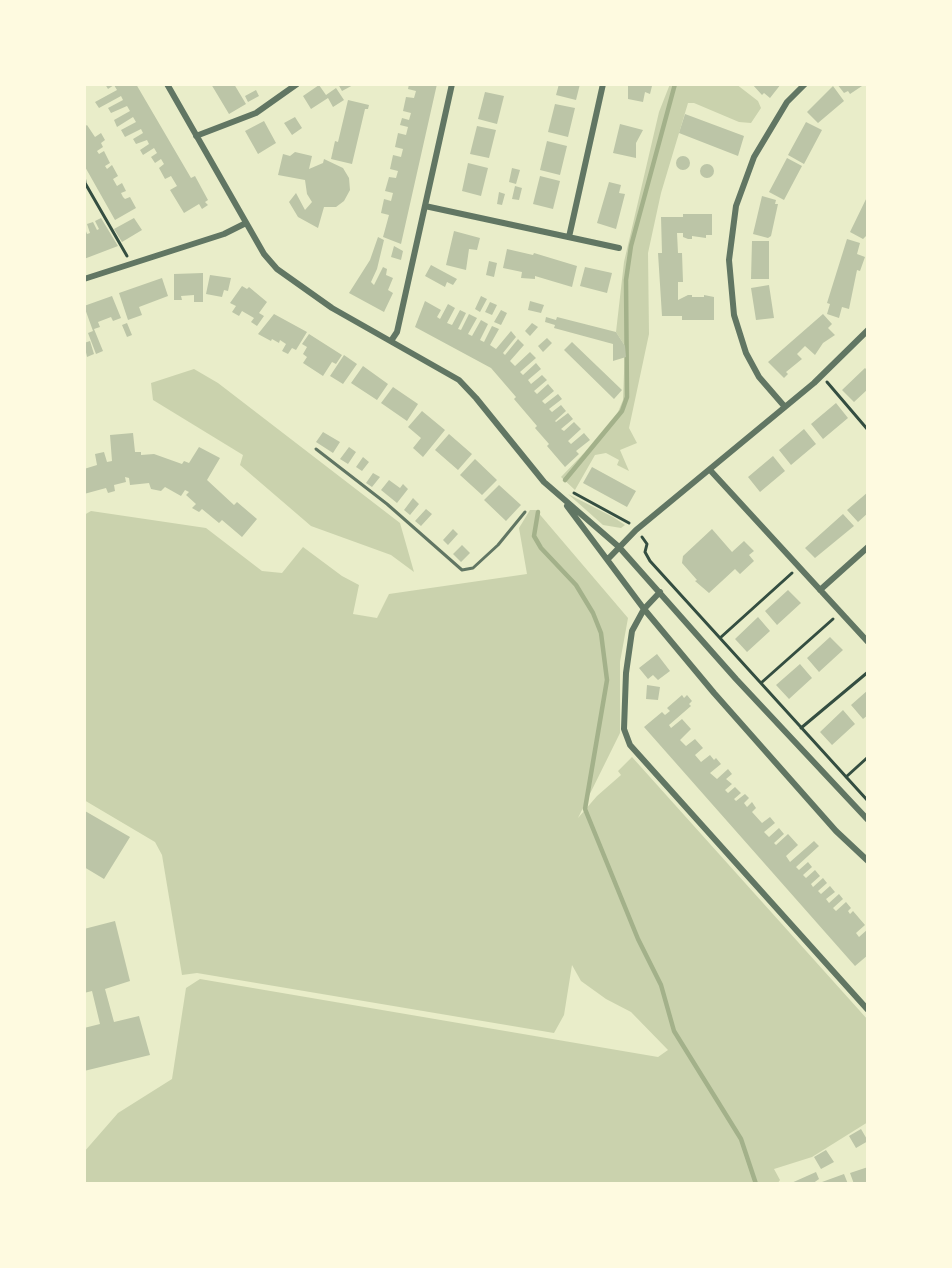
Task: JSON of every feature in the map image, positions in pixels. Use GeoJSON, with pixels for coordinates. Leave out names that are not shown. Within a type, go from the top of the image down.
{"type":"FeatureCollection","features":[{"type":"Feature","properties":{"kind":"street"},"geometry":{"type":"LineString","coordinates":[[167,84],[264,254],[292,282],[332,308],[459,380],[477,398],[544,482],[619,547],[736,679],[868,820]]}},
{"type":"Feature","properties":{"kind":"street"},"geometry":{"type":"LineString","coordinates":[[196,136],[256,112],[297,84]]}},
{"type":"Feature","properties":{"kind":"street"},"geometry":{"type":"LineString","coordinates":[[392,341],[397,332],[452,84]]}},
{"type":"Feature","properties":{"kind":"street"},"geometry":{"type":"LineString","coordinates":[[569,237],[603,84]]}},
{"type":"Feature","properties":{"kind":"street"},"geometry":{"type":"LineString","coordinates":[[785,407],[759,377],[746,353],[732,306],[729,260],[736,206],[754,158],[787,102],[805,84]]}},
{"type":"Feature","properties":{"kind":"street"},"geometry":{"type":"LineString","coordinates":[[425,206],[619,248]]}},
{"type":"Feature","properties":{"kind":"street"},"geometry":{"type":"LineString","coordinates":[[84,279],[224,234],[246,223]]}},
{"type":"Feature","properties":{"kind":"street"},"geometry":{"type":"LineString","coordinates":[[608,559],[636,530],[821,376],[868,330]]}},
{"type":"Feature","properties":{"kind":"street"},"geometry":{"type":"LineString","coordinates":[[710,470],[868,642]]}},
{"type":"Feature","properties":{"kind":"street"},"geometry":{"type":"LineString","coordinates":[[559,496],[644,609],[776,764],[836,831],[868,861]]}},
{"type":"Feature","properties":{"kind":"street"},"geometry":{"type":"LineString","coordinates":[[820,590],[868,547]]}},
{"type":"Feature","properties":{"kind":"street"},"geometry":{"type":"LineString","coordinates":[[660,592],[644,609],[632,630],[626,673],[624,729],[630,745],[868,1010]]}},
{"type":"Feature","properties":{"kind":"lane"},"geometry":{"type":"LineString","coordinates":[[316,449],[387,504],[462,570],[473,568],[498,545],[525,512]]}},
{"type":"Feature","properties":{"kind":"path"},"geometry":{"type":"LineString","coordinates":[[84,175],[85,183],[130,263]]}},
{"type":"Feature","properties":{"kind":"path"},"geometry":{"type":"LineString","coordinates":[[836,392],[868,430]]}},
{"type":"Feature","properties":{"kind":"path"},"geometry":{"type":"LineString","coordinates":[[559,496],[566,489],[627,522],[636,530],[647,544],[645,552],[650,561],[868,801]]}},
{"type":"Feature","properties":{"kind":"path"},"geometry":{"type":"LineString","coordinates":[[720,638],[799,567]]}},
{"type":"Feature","properties":{"kind":"path"},"geometry":{"type":"LineString","coordinates":[[761,683],[840,612]]}},
{"type":"Feature","properties":{"kind":"path"},"geometry":{"type":"LineString","coordinates":[[801,728],[868,672]]}},
{"type":"Feature","properties":{"kind":"path"},"geometry":{"type":"LineString","coordinates":[[846,777],[868,757]]}},
{"type":"Feature","properties":{"kind":"green space"},"geometry":{"type":"Polygon","coordinates":[[[670,84],[736,84],[758,101],[761,108],[751,123],[739,122],[694,103],[688,103],[661,193],[648,253],[649,334],[629,428],[637,443],[620,450],[629,471],[617,465],[619,460],[606,453],[595,455],[575,490],[561,477],[618,412],[623,400],[625,346],[616,332],[624,262],[659,112],[670,84]]]}},
{"type":"Feature","properties":{"kind":"green space"},"geometry":{"type":"Polygon","coordinates":[[[194,369],[218,383],[400,523],[414,572],[391,555],[311,526],[240,465],[243,455],[153,400],[151,383],[194,369]]]}},
{"type":"Feature","properties":{"kind":"green space"},"geometry":{"type":"Polygon","coordinates":[[[568,494],[625,525],[621,528],[603,525],[568,494]]]}},
{"type":"Feature","properties":{"kind":"green space"},"geometry":{"type":"Polygon","coordinates":[[[530,510],[536,510],[628,618],[620,662],[620,733],[578,818],[597,796],[621,775],[618,771],[632,757],[868,1020],[868,1122],[812,1157],[774,1169],[780,1180],[777,1184],[84,1184],[84,1152],[118,1113],[172,1079],[186,988],[200,979],[658,1057],[668,1050],[631,1012],[606,999],[581,981],[572,965],[564,1015],[554,1033],[197,973],[182,975],[162,855],[155,842],[84,800],[84,515],[91,511],[206,528],[262,571],[282,573],[303,547],[342,576],[359,585],[353,614],[377,618],[389,594],[527,574],[519,528],[530,510]]]}},
{"type":"Feature","properties":{"kind":"building"},"geometry":{"type":"Polygon","coordinates":[[[105,84],[136,84],[191,178],[195,176],[208,200],[205,202],[208,205],[202,209],[199,204],[184,213],[170,190],[177,186],[171,176],[165,179],[159,168],[164,164],[161,159],[155,163],[151,157],[157,153],[154,148],[143,155],[140,150],[149,144],[147,140],[136,144],[133,139],[143,133],[141,129],[125,137],[121,130],[136,122],[133,117],[117,127],[114,120],[130,111],[127,106],[111,113],[108,108],[123,100],[121,96],[99,108],[95,102],[117,90],[114,85],[108,89],[105,84]]]}},
{"type":"Feature","properties":{"kind":"building"},"geometry":{"type":"Polygon","coordinates":[[[211,84],[234,84],[246,104],[229,114],[211,84]]]}},
{"type":"Feature","properties":{"kind":"building"},"geometry":{"type":"Polygon","coordinates":[[[338,84],[355,84],[342,91],[338,84]]]}},
{"type":"Feature","properties":{"kind":"building"},"geometry":{"type":"Polygon","coordinates":[[[409,84],[437,84],[401,244],[383,237],[389,215],[381,213],[384,199],[391,201],[393,193],[385,191],[389,177],[396,178],[398,171],[390,169],[393,155],[401,157],[403,149],[395,147],[398,133],[406,135],[408,127],[400,125],[402,118],[409,120],[411,113],[403,111],[406,97],[414,98],[416,91],[408,89],[409,84]]]}},
{"type":"Feature","properties":{"kind":"building"},"geometry":{"type":"Polygon","coordinates":[[[559,84],[580,84],[576,100],[556,95],[559,84]]]}},
{"type":"Feature","properties":{"kind":"building"},"geometry":{"type":"Polygon","coordinates":[[[628,84],[648,84],[652,86],[650,94],[645,92],[643,102],[628,99],[628,84]]]}},
{"type":"Feature","properties":{"kind":"building"},"geometry":{"type":"Polygon","coordinates":[[[752,84],[781,84],[770,98],[764,93],[762,95],[752,84]]]}},
{"type":"Feature","properties":{"kind":"building"},"geometry":{"type":"Polygon","coordinates":[[[837,84],[865,84],[850,94],[848,91],[844,93],[837,84]]]}},
{"type":"Feature","properties":{"kind":"building"},"geometry":{"type":"Polygon","coordinates":[[[319,85],[326,95],[336,88],[344,100],[333,107],[328,98],[311,109],[303,96],[319,85]]]}},
{"type":"Feature","properties":{"kind":"building"},"geometry":{"type":"Polygon","coordinates":[[[833,86],[844,101],[818,123],[807,112],[833,86]]]}},
{"type":"Feature","properties":{"kind":"building"},"geometry":{"type":"Polygon","coordinates":[[[256,90],[259,96],[248,102],[245,96],[256,90]]]}},
{"type":"Feature","properties":{"kind":"building"},"geometry":{"type":"Polygon","coordinates":[[[485,92],[504,96],[497,124],[478,119],[485,92]]]}},
{"type":"Feature","properties":{"kind":"building"},"geometry":{"type":"Polygon","coordinates":[[[348,100],[369,105],[368,109],[365,109],[352,164],[331,159],[335,141],[338,142],[348,100]]]}},
{"type":"Feature","properties":{"kind":"building"},"geometry":{"type":"Polygon","coordinates":[[[555,104],[575,108],[568,137],[548,132],[555,104]]]}},
{"type":"Feature","properties":{"kind":"building"},"geometry":{"type":"Polygon","coordinates":[[[685,114],[744,136],[738,156],[679,133],[685,114]]]}},
{"type":"Feature","properties":{"kind":"building"},"geometry":{"type":"Polygon","coordinates":[[[295,117],[302,128],[292,135],[284,123],[295,117]]]}},
{"type":"Feature","properties":{"kind":"building"},"geometry":{"type":"Polygon","coordinates":[[[264,121],[276,143],[258,154],[245,131],[264,121]]]}},
{"type":"Feature","properties":{"kind":"building"},"geometry":{"type":"Polygon","coordinates":[[[806,122],[822,130],[804,164],[788,155],[806,122]]]}},
{"type":"Feature","properties":{"kind":"building"},"geometry":{"type":"Polygon","coordinates":[[[620,124],[643,130],[636,143],[636,158],[613,153],[620,124]]]}},
{"type":"Feature","properties":{"kind":"building"},"geometry":{"type":"Polygon","coordinates":[[[87,125],[95,137],[101,133],[105,140],[101,143],[103,147],[97,151],[99,154],[104,151],[110,163],[105,166],[107,169],[112,165],[118,176],[113,179],[117,186],[122,183],[126,191],[121,193],[123,197],[125,199],[130,197],[136,208],[115,220],[84,165],[84,127],[87,125]]]}},
{"type":"Feature","properties":{"kind":"building"},"geometry":{"type":"Polygon","coordinates":[[[477,126],[496,130],[489,158],[470,154],[477,126]]]}},
{"type":"Feature","properties":{"kind":"building"},"geometry":{"type":"Polygon","coordinates":[[[547,141],[567,146],[560,175],[540,170],[547,141]]]}},
{"type":"Feature","properties":{"kind":"building"},"geometry":{"type":"Polygon","coordinates":[[[295,152],[312,156],[309,169],[323,163],[324,159],[343,168],[349,178],[350,190],[344,201],[336,207],[324,207],[318,228],[298,217],[289,202],[296,193],[305,210],[312,202],[307,194],[305,180],[278,175],[283,154],[290,156],[295,152]]]}},
{"type":"Feature","properties":{"kind":"building"},"geometry":{"type":"Polygon","coordinates":[[[683,156],[688,158],[690,163],[688,168],[683,170],[678,168],[676,163],[678,158],[683,156]]]}},
{"type":"Feature","properties":{"kind":"building"},"geometry":{"type":"Polygon","coordinates":[[[787,158],[802,166],[784,200],[769,192],[787,158]]]}},
{"type":"Feature","properties":{"kind":"building"},"geometry":{"type":"Polygon","coordinates":[[[468,163],[488,168],[481,196],[462,191],[468,163]]]}},
{"type":"Feature","properties":{"kind":"building"},"geometry":{"type":"Polygon","coordinates":[[[707,164],[712,166],[714,171],[712,176],[707,178],[702,176],[700,171],[702,166],[707,164]]]}},
{"type":"Feature","properties":{"kind":"building"},"geometry":{"type":"Polygon","coordinates":[[[512,168],[520,170],[516,184],[509,182],[512,168]]]}},
{"type":"Feature","properties":{"kind":"building"},"geometry":{"type":"Polygon","coordinates":[[[540,176],[560,181],[553,209],[533,204],[540,176]]]}},
{"type":"Feature","properties":{"kind":"building"},"geometry":{"type":"Polygon","coordinates":[[[609,182],[621,185],[619,193],[625,194],[616,229],[597,223],[609,182]]]}},
{"type":"Feature","properties":{"kind":"building"},"geometry":{"type":"Polygon","coordinates":[[[515,186],[522,188],[519,200],[512,199],[515,186]]]}},
{"type":"Feature","properties":{"kind":"building"},"geometry":{"type":"Polygon","coordinates":[[[499,192],[505,194],[502,205],[497,204],[499,192]]]}},
{"type":"Feature","properties":{"kind":"building"},"geometry":{"type":"Polygon","coordinates":[[[868,195],[868,234],[863,239],[850,232],[868,195]]]}},
{"type":"Feature","properties":{"kind":"building"},"geometry":{"type":"Polygon","coordinates":[[[762,196],[776,200],[775,204],[778,204],[771,236],[768,238],[753,234],[762,196]]]}},
{"type":"Feature","properties":{"kind":"building"},"geometry":{"type":"Polygon","coordinates":[[[683,214],[712,214],[712,235],[706,235],[706,238],[692,236],[692,239],[688,239],[683,237],[683,233],[677,233],[678,253],[682,253],[683,282],[678,282],[678,300],[688,295],[714,297],[714,320],[682,320],[682,316],[662,316],[658,253],[662,253],[661,217],[683,217],[683,214]]]}},
{"type":"Feature","properties":{"kind":"building"},"geometry":{"type":"Polygon","coordinates":[[[101,218],[118,246],[84,259],[84,226],[87,234],[90,233],[87,224],[93,222],[97,230],[99,229],[95,221],[101,218]]]}},
{"type":"Feature","properties":{"kind":"building"},"geometry":{"type":"Polygon","coordinates":[[[134,218],[142,230],[122,242],[114,229],[134,218]]]}},
{"type":"Feature","properties":{"kind":"building"},"geometry":{"type":"Polygon","coordinates":[[[454,231],[480,238],[477,250],[469,249],[466,270],[446,265],[454,231]]]}},
{"type":"Feature","properties":{"kind":"building"},"geometry":{"type":"Polygon","coordinates":[[[378,237],[384,240],[377,269],[371,282],[374,285],[383,267],[387,269],[386,275],[393,278],[388,290],[393,293],[384,312],[349,293],[370,260],[378,237]]]}},
{"type":"Feature","properties":{"kind":"building"},"geometry":{"type":"Polygon","coordinates":[[[847,239],[860,243],[857,254],[865,257],[860,271],[857,270],[849,309],[842,307],[839,318],[827,314],[830,304],[827,303],[847,239]]]}},
{"type":"Feature","properties":{"kind":"building"},"geometry":{"type":"Polygon","coordinates":[[[752,241],[769,241],[769,279],[751,279],[752,241]]]}},
{"type":"Feature","properties":{"kind":"building"},"geometry":{"type":"Polygon","coordinates":[[[394,246],[403,251],[401,260],[391,257],[394,246]]]}},
{"type":"Feature","properties":{"kind":"building"},"geometry":{"type":"Polygon","coordinates":[[[507,249],[533,255],[534,253],[577,266],[572,287],[535,276],[535,279],[521,278],[522,272],[503,268],[507,249]]]}},
{"type":"Feature","properties":{"kind":"building"},"geometry":{"type":"Polygon","coordinates":[[[489,261],[497,263],[494,277],[486,275],[489,261]]]}},
{"type":"Feature","properties":{"kind":"building"},"geometry":{"type":"Polygon","coordinates":[[[431,265],[457,279],[453,285],[447,282],[445,287],[425,276],[431,265]]]}},
{"type":"Feature","properties":{"kind":"building"},"geometry":{"type":"Polygon","coordinates":[[[585,267],[612,273],[607,293],[580,286],[585,267]]]}},
{"type":"Feature","properties":{"kind":"building"},"geometry":{"type":"Polygon","coordinates":[[[203,273],[203,302],[194,302],[194,295],[181,296],[182,300],[174,300],[174,274],[203,273]]]}},
{"type":"Feature","properties":{"kind":"building"},"geometry":{"type":"Polygon","coordinates":[[[210,275],[231,278],[228,291],[224,290],[222,297],[206,294],[210,275]]]}},
{"type":"Feature","properties":{"kind":"building"},"geometry":{"type":"Polygon","coordinates":[[[162,278],[168,296],[139,307],[142,315],[128,320],[119,293],[162,278]]]}},
{"type":"Feature","properties":{"kind":"building"},"geometry":{"type":"Polygon","coordinates":[[[769,285],[774,318],[756,320],[751,288],[769,285]]]}},
{"type":"Feature","properties":{"kind":"building"},"geometry":{"type":"Polygon","coordinates":[[[242,286],[247,289],[249,287],[267,302],[259,313],[264,316],[257,326],[251,322],[254,318],[242,311],[239,316],[232,312],[236,306],[230,303],[242,286]]]}},
{"type":"Feature","properties":{"kind":"building"},"geometry":{"type":"Polygon","coordinates":[[[112,296],[121,318],[113,321],[111,317],[98,322],[100,327],[94,329],[103,351],[96,354],[88,333],[93,331],[84,306],[112,296]]]}},
{"type":"Feature","properties":{"kind":"building"},"geometry":{"type":"Polygon","coordinates":[[[481,296],[487,299],[480,312],[475,309],[481,296]]]}},
{"type":"Feature","properties":{"kind":"building"},"geometry":{"type":"Polygon","coordinates":[[[425,301],[441,310],[437,317],[440,319],[448,304],[455,308],[447,323],[452,325],[460,310],[466,313],[458,329],[461,330],[469,314],[477,318],[468,334],[472,336],[481,320],[488,324],[480,340],[484,342],[492,326],[499,329],[490,345],[496,349],[511,331],[516,337],[503,353],[505,355],[518,339],[524,345],[510,361],[515,366],[530,352],[536,358],[520,372],[523,375],[536,363],[541,369],[528,380],[531,384],[542,375],[547,380],[534,391],[537,394],[548,384],[554,391],[542,401],[545,404],[558,394],[562,399],[549,409],[552,412],[561,405],[566,411],[555,421],[568,413],[573,419],[561,429],[564,431],[574,422],[581,429],[568,441],[571,444],[584,433],[590,440],[576,451],[579,454],[565,467],[547,446],[549,444],[535,428],[537,426],[514,399],[516,397],[491,368],[415,327],[425,301]]]}},
{"type":"Feature","properties":{"kind":"building"},"geometry":{"type":"Polygon","coordinates":[[[530,301],[544,305],[541,313],[528,310],[530,301]]]}},
{"type":"Feature","properties":{"kind":"building"},"geometry":{"type":"Polygon","coordinates":[[[490,302],[497,305],[492,315],[485,312],[490,302]]]}},
{"type":"Feature","properties":{"kind":"building"},"geometry":{"type":"Polygon","coordinates":[[[501,310],[507,313],[501,325],[494,322],[501,310]]]}},
{"type":"Feature","properties":{"kind":"building"},"geometry":{"type":"Polygon","coordinates":[[[274,314],[307,332],[296,350],[292,348],[288,354],[282,351],[286,344],[280,340],[279,343],[272,339],[271,341],[258,334],[274,314]]]}},
{"type":"Feature","properties":{"kind":"building"},"geometry":{"type":"Polygon","coordinates":[[[823,314],[832,324],[828,328],[835,335],[823,343],[815,355],[805,346],[797,354],[802,359],[786,372],[788,374],[784,378],[768,362],[823,314]]]}},
{"type":"Feature","properties":{"kind":"building"},"geometry":{"type":"Polygon","coordinates":[[[546,317],[556,320],[557,317],[616,332],[625,346],[626,357],[613,361],[613,344],[554,328],[555,325],[545,322],[546,317]]]}},
{"type":"Feature","properties":{"kind":"building"},"geometry":{"type":"Polygon","coordinates":[[[127,323],[132,335],[127,337],[122,325],[127,323]]]}},
{"type":"Feature","properties":{"kind":"building"},"geometry":{"type":"Polygon","coordinates":[[[532,323],[538,327],[530,336],[525,331],[532,323]]]}},
{"type":"Feature","properties":{"kind":"building"},"geometry":{"type":"Polygon","coordinates":[[[309,334],[342,355],[336,364],[332,362],[323,376],[303,363],[307,357],[303,354],[307,347],[302,344],[309,334]]]}},
{"type":"Feature","properties":{"kind":"building"},"geometry":{"type":"Polygon","coordinates":[[[547,338],[552,343],[543,352],[538,346],[547,338]]]}},
{"type":"Feature","properties":{"kind":"building"},"geometry":{"type":"Polygon","coordinates":[[[90,341],[94,354],[87,357],[84,343],[90,341]]]}},
{"type":"Feature","properties":{"kind":"building"},"geometry":{"type":"Polygon","coordinates":[[[572,342],[622,390],[614,399],[564,350],[572,342]]]}},
{"type":"Feature","properties":{"kind":"building"},"geometry":{"type":"Polygon","coordinates":[[[344,355],[357,364],[343,384],[330,376],[344,355]]]}},
{"type":"Feature","properties":{"kind":"building"},"geometry":{"type":"Polygon","coordinates":[[[363,366],[388,384],[377,400],[351,383],[363,366]]]}},
{"type":"Feature","properties":{"kind":"building"},"geometry":{"type":"Polygon","coordinates":[[[865,368],[868,371],[868,389],[854,402],[842,390],[865,368]]]}},
{"type":"Feature","properties":{"kind":"building"},"geometry":{"type":"Polygon","coordinates":[[[393,387],[418,404],[407,421],[381,403],[393,387]]]}},
{"type":"Feature","properties":{"kind":"building"},"geometry":{"type":"Polygon","coordinates":[[[836,403],[848,418],[823,439],[811,424],[836,403]]]}},
{"type":"Feature","properties":{"kind":"building"},"geometry":{"type":"Polygon","coordinates":[[[422,411],[445,430],[423,457],[413,448],[421,438],[408,427],[422,411]]]}},
{"type":"Feature","properties":{"kind":"building"},"geometry":{"type":"Polygon","coordinates":[[[804,429],[816,444],[791,465],[779,450],[804,429]]]}},
{"type":"Feature","properties":{"kind":"building"},"geometry":{"type":"Polygon","coordinates":[[[323,432],[340,442],[333,453],[316,442],[323,432]]]}},
{"type":"Feature","properties":{"kind":"building"},"geometry":{"type":"Polygon","coordinates":[[[133,433],[135,452],[141,452],[141,455],[154,454],[182,464],[184,461],[189,463],[199,447],[220,458],[207,480],[234,505],[237,502],[257,519],[242,537],[222,520],[219,523],[202,509],[199,512],[192,508],[196,504],[186,495],[189,492],[185,490],[181,496],[165,487],[161,491],[151,489],[149,483],[130,485],[129,478],[125,477],[126,482],[114,485],[115,491],[108,493],[106,488],[84,494],[84,469],[97,465],[95,454],[104,452],[107,462],[112,461],[110,435],[133,433]]]}},
{"type":"Feature","properties":{"kind":"building"},"geometry":{"type":"Polygon","coordinates":[[[449,434],[472,454],[458,470],[435,450],[449,434]]]}},
{"type":"Feature","properties":{"kind":"building"},"geometry":{"type":"Polygon","coordinates":[[[349,447],[356,452],[348,464],[340,459],[349,447]]]}},
{"type":"Feature","properties":{"kind":"building"},"geometry":{"type":"Polygon","coordinates":[[[773,456],[785,471],[760,492],[748,477],[773,456]]]}},
{"type":"Feature","properties":{"kind":"building"},"geometry":{"type":"Polygon","coordinates":[[[363,457],[369,462],[362,471],[356,467],[363,457]]]}},
{"type":"Feature","properties":{"kind":"building"},"geometry":{"type":"Polygon","coordinates":[[[475,459],[497,480],[482,495],[460,475],[475,459]]]}},
{"type":"Feature","properties":{"kind":"building"},"geometry":{"type":"Polygon","coordinates":[[[592,467],[636,491],[627,507],[583,483],[592,467]]]}},
{"type":"Feature","properties":{"kind":"building"},"geometry":{"type":"Polygon","coordinates":[[[373,473],[380,477],[372,487],[366,483],[373,473]]]}},
{"type":"Feature","properties":{"kind":"building"},"geometry":{"type":"Polygon","coordinates":[[[389,480],[400,488],[403,484],[408,489],[397,503],[381,490],[389,480]]]}},
{"type":"Feature","properties":{"kind":"building"},"geometry":{"type":"Polygon","coordinates":[[[499,485],[521,505],[506,521],[484,500],[499,485]]]}},
{"type":"Feature","properties":{"kind":"building"},"geometry":{"type":"Polygon","coordinates":[[[868,492],[868,513],[858,522],[847,510],[868,492]]]}},
{"type":"Feature","properties":{"kind":"building"},"geometry":{"type":"Polygon","coordinates":[[[413,498],[419,504],[410,515],[404,510],[413,498]]]}},
{"type":"Feature","properties":{"kind":"building"},"geometry":{"type":"Polygon","coordinates":[[[426,509],[432,514],[421,526],[415,521],[426,509]]]}},
{"type":"Feature","properties":{"kind":"building"},"geometry":{"type":"Polygon","coordinates":[[[843,514],[854,526],[815,558],[805,548],[843,514]]]}},
{"type":"Feature","properties":{"kind":"building"},"geometry":{"type":"Polygon","coordinates":[[[453,529],[458,534],[448,545],[443,540],[453,529]]]}},
{"type":"Feature","properties":{"kind":"building"},"geometry":{"type":"Polygon","coordinates":[[[712,529],[732,552],[744,541],[754,551],[749,555],[754,561],[740,574],[735,569],[709,593],[695,581],[697,580],[682,563],[683,556],[712,529]]]}},
{"type":"Feature","properties":{"kind":"building"},"geometry":{"type":"Polygon","coordinates":[[[462,545],[470,553],[461,562],[453,554],[462,545]]]}},
{"type":"Feature","properties":{"kind":"building"},"geometry":{"type":"Polygon","coordinates":[[[788,590],[801,603],[777,625],[765,611],[788,590]]]}},
{"type":"Feature","properties":{"kind":"building"},"geometry":{"type":"Polygon","coordinates":[[[758,617],[770,631],[747,652],[735,639],[758,617]]]}},
{"type":"Feature","properties":{"kind":"building"},"geometry":{"type":"Polygon","coordinates":[[[830,637],[843,650],[819,672],[807,658],[830,637]]]}},
{"type":"Feature","properties":{"kind":"building"},"geometry":{"type":"Polygon","coordinates":[[[657,654],[670,671],[658,680],[653,675],[648,679],[639,668],[657,654]]]}},
{"type":"Feature","properties":{"kind":"building"},"geometry":{"type":"Polygon","coordinates":[[[800,664],[812,678],[789,699],[776,685],[800,664]]]}},
{"type":"Feature","properties":{"kind":"building"},"geometry":{"type":"Polygon","coordinates":[[[647,685],[660,687],[658,700],[646,699],[647,685]]]}},
{"type":"Feature","properties":{"kind":"building"},"geometry":{"type":"Polygon","coordinates":[[[868,690],[868,715],[863,719],[851,705],[868,690]]]}},
{"type":"Feature","properties":{"kind":"building"},"geometry":{"type":"Polygon","coordinates":[[[682,695],[684,698],[687,695],[692,701],[689,704],[691,706],[669,725],[671,728],[682,719],[691,729],[680,740],[686,746],[695,739],[703,748],[695,755],[701,762],[710,755],[714,760],[716,758],[721,764],[710,773],[717,779],[728,769],[732,774],[726,779],[732,784],[725,790],[728,793],[735,787],[741,793],[734,799],[736,801],[745,794],[749,798],[744,803],[747,807],[752,802],[756,808],[752,812],[762,823],[770,817],[775,823],[764,832],[769,837],[779,828],[784,834],[774,843],[776,845],[788,834],[798,845],[786,856],[790,862],[814,841],[819,846],[796,867],[799,870],[808,862],[812,867],[803,875],[806,878],[815,870],[820,876],[811,884],[813,887],[823,878],[827,883],[818,891],[821,894],[830,886],[835,892],[826,899],[829,903],[839,894],[843,899],[833,908],[836,911],[846,902],[851,908],[848,911],[850,914],[853,911],[865,925],[856,933],[859,937],[868,929],[868,955],[855,966],[644,727],[662,712],[665,715],[670,711],[667,708],[682,695]]]}},
{"type":"Feature","properties":{"kind":"building"},"geometry":{"type":"Polygon","coordinates":[[[843,710],[855,724],[832,745],[820,732],[843,710]]]}},
{"type":"Feature","properties":{"kind":"building"},"geometry":{"type":"Polygon","coordinates":[[[85,811],[130,837],[104,879],[84,867],[85,811]]]}},
{"type":"Feature","properties":{"kind":"building"},"geometry":{"type":"Polygon","coordinates":[[[115,921],[130,981],[105,989],[114,1022],[139,1016],[150,1055],[84,1071],[84,1028],[100,1024],[92,991],[84,993],[84,929],[115,921]]]}},
{"type":"Feature","properties":{"kind":"building"},"geometry":{"type":"Polygon","coordinates":[[[861,1129],[868,1141],[856,1148],[849,1136],[861,1129]]]}},
{"type":"Feature","properties":{"kind":"building"},"geometry":{"type":"Polygon","coordinates":[[[826,1150],[834,1162],[821,1169],[814,1157],[826,1150]]]}},
{"type":"Feature","properties":{"kind":"building"},"geometry":{"type":"Polygon","coordinates":[[[868,1167],[868,1184],[854,1184],[850,1173],[868,1167]]]}},
{"type":"Feature","properties":{"kind":"building"},"geometry":{"type":"Polygon","coordinates":[[[816,1172],[819,1179],[812,1184],[789,1184],[816,1172]]]}},
{"type":"Feature","properties":{"kind":"building"},"geometry":{"type":"Polygon","coordinates":[[[844,1174],[848,1184],[823,1184],[822,1182],[844,1174]]]}},
{"type":"Feature","properties":{"kind":"waterway"},"geometry":{"type":"LineString","coordinates":[[565,480],[622,411],[627,397],[626,280],[631,246],[675,84]]}},
{"type":"Feature","properties":{"kind":"waterway"},"geometry":{"type":"LineString","coordinates":[[538,512],[534,536],[541,548],[576,585],[593,613],[601,633],[607,680],[585,809],[638,939],[661,985],[674,1031],[741,1139],[756,1184]]}}]}
